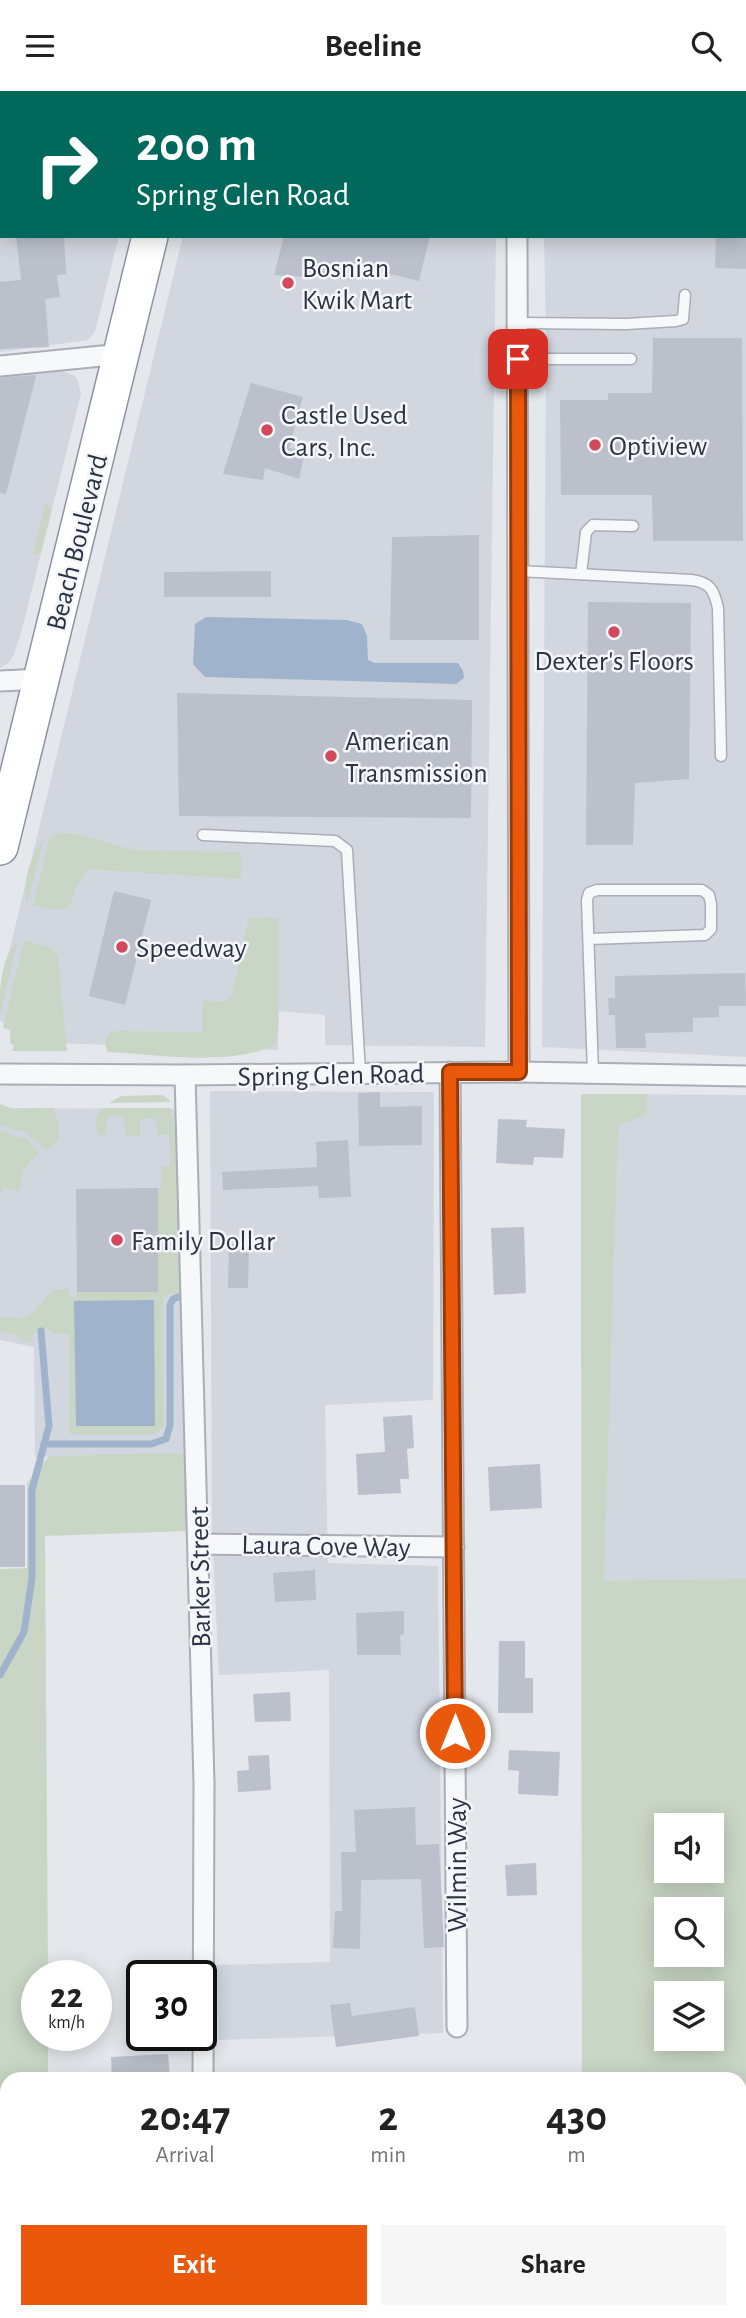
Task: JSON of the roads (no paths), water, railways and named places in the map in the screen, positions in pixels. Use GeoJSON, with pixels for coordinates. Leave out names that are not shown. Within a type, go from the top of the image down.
{"type":"FeatureCollection","features":[{"type":"Feature","properties":{"kind":"highway","name":"Beach Boulevard"},"geometry":{"type":"LineString","coordinates":[[0,847],[150,238]]}},
{"type":"Feature","properties":{"kind":"street"},"geometry":{"type":"LineString","coordinates":[[517,238],[519,1072]]}},
{"type":"Feature","properties":{"kind":"street"},"geometry":{"type":"LineString","coordinates":[[0,366],[122,354]]}},
{"type":"Feature","properties":{"kind":"street"},"geometry":{"type":"LineString","coordinates":[[0,681],[42,679]]}},
{"type":"Feature","properties":{"kind":"street","name":"Wilmin Way"},"geometry":{"type":"LineString","coordinates":[[450,1072],[457,2027]]}},
{"type":"Feature","properties":{"kind":"street","name":"Spring Glen Road"},"geometry":{"type":"LineString","coordinates":[[0,1074],[519,1072],[746,1076]]}},
{"type":"Feature","properties":{"kind":"street","name":"Barker Street"},"geometry":{"type":"LineString","coordinates":[[185,1075],[204,1783],[203,2072]]}},
{"type":"Feature","properties":{"kind":"street","name":"Laura Cove Way"},"geometry":{"type":"LineString","coordinates":[[199,1544],[454,1547]]}},
{"type":"Feature","properties":{"kind":"lane"},"geometry":{"type":"LineString","coordinates":[[518,323],[626,324],[676,321],[683,319],[685,295]]}},
{"type":"Feature","properties":{"kind":"lane"},"geometry":{"type":"LineString","coordinates":[[518,359],[631,359]]}},
{"type":"Feature","properties":{"kind":"lane"},"geometry":{"type":"LineString","coordinates":[[581,574],[586,531],[593,525],[633,526]]}},
{"type":"Feature","properties":{"kind":"lane"},"geometry":{"type":"LineString","coordinates":[[519,572],[703,581],[715,592],[718,608],[721,756]]}},
{"type":"Feature","properties":{"kind":"lane"},"geometry":{"type":"LineString","coordinates":[[203,835],[335,841],[347,849],[360,1073]]}},
{"type":"Feature","properties":{"kind":"lane"},"geometry":{"type":"LineString","coordinates":[[589,939],[705,935],[711,929],[709,895],[702,890],[597,890],[589,893],[587,900],[593,1073]]}},
{"type":"Feature","properties":{"kind":"water"},"geometry":{"type":"Polygon","coordinates":[[[206,617],[347,620],[362,624],[367,636],[368,660],[375,663],[458,663],[464,678],[456,684],[205,677],[193,664],[195,624],[206,617]]]}},
{"type":"Feature","properties":{"kind":"water"},"geometry":{"type":"Polygon","coordinates":[[[154,1300],[155,1426],[76,1426],[74,1301],[154,1300]]]}},
{"type":"Feature","properties":{"kind":"waterway"},"geometry":{"type":"LineString","coordinates":[[44,1444],[151,1444],[166,1439],[170,1425],[170,1305],[173,1299],[181,1296]]}},
{"type":"Feature","properties":{"kind":"waterway"},"geometry":{"type":"LineString","coordinates":[[0,1675],[24,1632],[32,1578],[32,1490],[49,1426],[41,1331]]}},
{"type":"Feature","properties":{"kind":"place","name":"Bosnian Kwik Mart"},"geometry":{"type":"Point","coordinates":[288,283]}},
{"type":"Feature","properties":{"kind":"place","name":"Castle Used Cars, Inc."},"geometry":{"type":"Point","coordinates":[267,430]}},
{"type":"Feature","properties":{"kind":"place","name":"Optiview"},"geometry":{"type":"Point","coordinates":[595,445]}},
{"type":"Feature","properties":{"kind":"place","name":"Dexter's Floors"},"geometry":{"type":"Point","coordinates":[614,632]}},
{"type":"Feature","properties":{"kind":"place","name":"American Transmission"},"geometry":{"type":"Point","coordinates":[331,756]}},
{"type":"Feature","properties":{"kind":"place","name":"Speedway"},"geometry":{"type":"Point","coordinates":[122,947]}},
{"type":"Feature","properties":{"kind":"place","name":"Family Dollar"},"geometry":{"type":"Point","coordinates":[117,1240]}}]}
